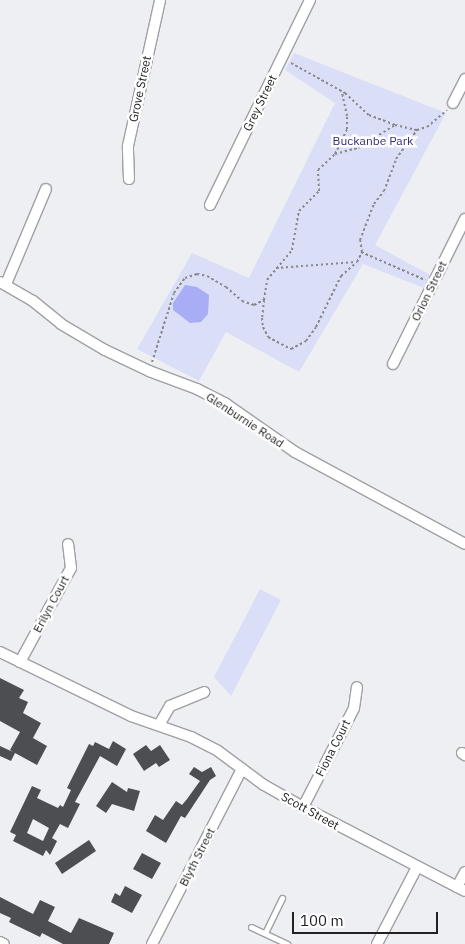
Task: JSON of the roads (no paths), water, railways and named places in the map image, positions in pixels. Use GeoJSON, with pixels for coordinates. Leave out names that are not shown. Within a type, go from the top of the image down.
{"type":"FeatureCollection","features":[{"type":"Feature","properties":{"kind":"street","name":"Grove Street"},"geometry":{"type":"LineString","coordinates":[[129,179],[128,146],[160,0]]}},
{"type":"Feature","properties":{"kind":"street","name":"Grey Street"},"geometry":{"type":"LineString","coordinates":[[210,205],[310,0]]}},
{"type":"Feature","properties":{"kind":"street"},"geometry":{"type":"LineString","coordinates":[[453,103],[465,79]]}},
{"type":"Feature","properties":{"kind":"street"},"geometry":{"type":"LineString","coordinates":[[3,283],[46,189]]}},
{"type":"Feature","properties":{"kind":"street","name":"Orion Street"},"geometry":{"type":"LineString","coordinates":[[394,364],[465,219]]}},
{"type":"Feature","properties":{"kind":"street","name":"Glenburnie Road"},"geometry":{"type":"LineString","coordinates":[[3,283],[33,302],[61,324],[105,350],[149,372],[197,389],[226,404],[295,452],[465,544]]}},
{"type":"Feature","properties":{"kind":"street","name":"Erilyn Court"},"geometry":{"type":"LineString","coordinates":[[20,662],[71,568],[68,544]]}},
{"type":"Feature","properties":{"kind":"street","name":"Scott Street"},"geometry":{"type":"LineString","coordinates":[[0,652],[114,709],[191,737],[218,751],[242,770],[303,807],[461,889]]}},
{"type":"Feature","properties":{"kind":"street","name":"Fiona Court"},"geometry":{"type":"LineString","coordinates":[[303,807],[354,708],[357,687]]}},
{"type":"Feature","properties":{"kind":"street"},"geometry":{"type":"LineString","coordinates":[[159,725],[170,706],[204,692]]}},
{"type":"Feature","properties":{"kind":"street","name":"Blyth Street"},"geometry":{"type":"LineString","coordinates":[[152,944],[242,770]]}},
{"type":"Feature","properties":{"kind":"street"},"geometry":{"type":"LineString","coordinates":[[377,944],[418,867]]}},
{"type":"Feature","properties":{"kind":"street"},"geometry":{"type":"LineString","coordinates":[[461,889],[465,872]]}},
{"type":"Feature","properties":{"kind":"street"},"geometry":{"type":"LineString","coordinates":[[0,942],[4,944]]}},
{"type":"Feature","properties":{"kind":"lane"},"geometry":{"type":"LineString","coordinates":[[265,933],[282,898]]}},
{"type":"Feature","properties":{"kind":"lane"},"geometry":{"type":"LineString","coordinates":[[251,927],[287,944]]}},
{"type":"Feature","properties":{"kind":"water"},"geometry":{"type":"Polygon","coordinates":[[[185,285],[197,287],[209,295],[208,314],[201,322],[190,323],[173,310],[173,303],[185,285]]]}},
{"type":"Feature","properties":{"kind":"park label","name":"Buckanbe Park"},"geometry":{"type":"Point","coordinates":[373,141]}}]}
